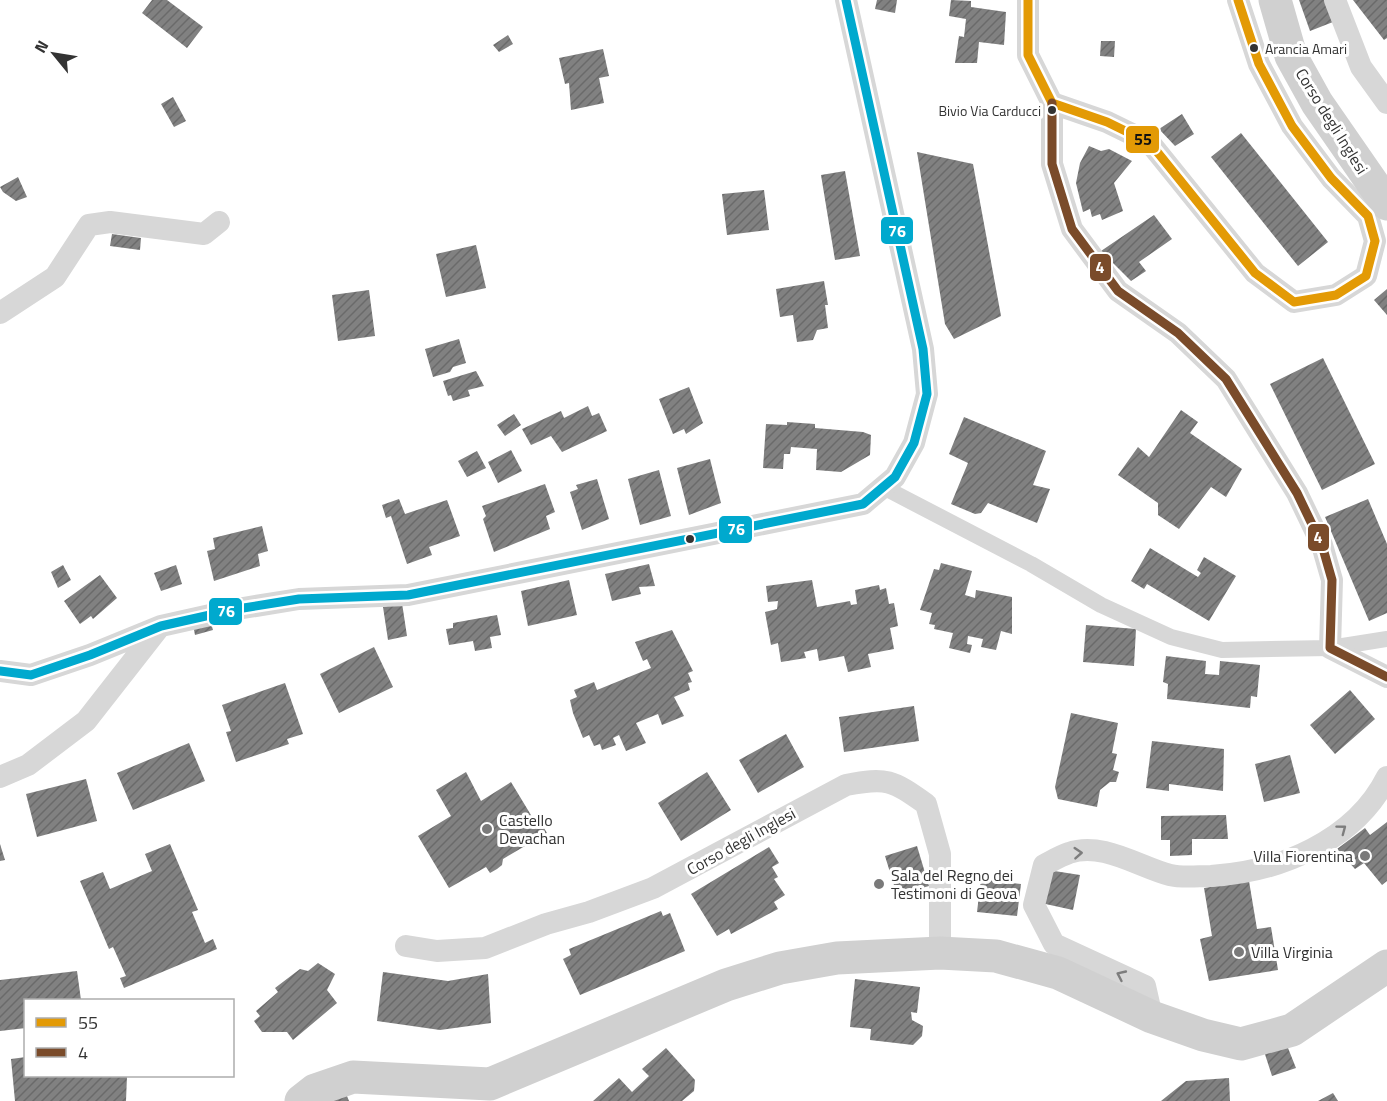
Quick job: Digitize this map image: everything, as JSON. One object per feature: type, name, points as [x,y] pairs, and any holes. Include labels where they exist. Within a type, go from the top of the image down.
[{"type":"main road","name":"Corso degli Inglesi","points":[[1275,0],[1291,56],[1312,94],[1387,204]]},
{"type":"main road","points":[[301,1101],[315,1090],[352,1077],[490,1084],[527,1071],[565,1050],[726,985],[780,968],[837,958],[940,953],[996,956],[1058,973],[1152,1017],[1203,1035],[1241,1044],[1292,1030],[1387,966]]},
{"type":"street","points":[[0,671],[31,675],[90,655],[160,626],[237,609],[299,599],[408,595],[863,504],[895,477],[914,443],[927,394],[923,349],[846,0]]},
{"type":"street","points":[[1028,0],[1028,55],[1052,103],[1052,164],[1072,229],[1118,291],[1178,333],[1226,379],[1297,493],[1322,545],[1332,580],[1330,648]]},
{"type":"street","points":[[1052,103],[1107,122],[1150,143],[1255,273],[1294,302],[1335,296],[1366,276],[1375,241],[1368,216],[1331,178],[1292,126],[1259,64],[1238,0]]},
{"type":"street","points":[[1335,0],[1361,67],[1387,103]]},
{"type":"street","points":[[0,313],[55,277],[89,225],[110,222],[204,234],[219,222]]},
{"type":"street","points":[[883,487],[1031,564],[1101,604],[1171,637],[1222,650],[1330,648],[1387,639]]},
{"type":"street","points":[[0,777],[28,765],[86,721],[160,626]]},
{"type":"street","points":[[1330,648],[1387,677]]},
{"type":"street","points":[[1152,1017],[1145,986],[1054,944],[1034,905],[1044,865],[1071,852],[1108,852],[1172,875],[1239,874],[1273,867],[1304,853],[1345,828],[1380,792],[1387,777]]},
{"type":"street","name":"Corso degli Inglesi","points":[[406,946],[436,951],[485,948],[546,924],[590,912],[662,884],[846,785],[876,779],[901,786],[926,804],[940,854],[940,953]]},
{"type":"building","points":[[152,0],[167,0],[203,27],[187,48],[142,13]]},
{"type":"building","points":[[877,0],[897,0],[895,13],[875,9]]},
{"type":"building","points":[[951,0],[971,1],[971,7],[1006,12],[1004,45],[979,42],[977,63],[955,63],[959,36],[964,37],[966,19],[949,16]]},
{"type":"building","points":[[1299,0],[1325,0],[1333,22],[1310,31]]},
{"type":"building","points":[[1353,0],[1387,0],[1387,38],[1384,40]]},
{"type":"building","points":[[508,35],[513,44],[499,52],[493,45]]},
{"type":"building","points":[[1101,41],[1115,41],[1114,57],[1100,56]]},
{"type":"building","points":[[603,49],[609,76],[599,78],[604,103],[571,110],[569,83],[565,84],[559,58]]},
{"type":"building","points":[[173,97],[186,121],[174,127],[161,104]]},
{"type":"building","points":[[1182,114],[1194,134],[1175,146],[1159,129]]},
{"type":"building","points":[[1241,133],[1328,242],[1298,266],[1211,157]]},
{"type":"building","points":[[1089,146],[1101,151],[1109,149],[1132,161],[1114,183],[1123,211],[1102,220],[1100,214],[1092,217],[1090,209],[1083,212],[1076,183],[1080,163]]},
{"type":"building","points":[[917,152],[973,164],[1001,316],[954,339],[945,324]]},
{"type":"building","points":[[845,171],[860,256],[835,260],[821,175]]},
{"type":"building","points":[[18,177],[27,197],[16,201],[0,187]]},
{"type":"building","points":[[764,190],[769,230],[727,235],[722,194]]},
{"type":"building","points":[[1154,215],[1172,239],[1139,262],[1146,271],[1131,281],[1101,251]]},
{"type":"building","points":[[112,234],[141,238],[140,250],[110,246]]},
{"type":"building","points":[[476,245],[486,288],[446,297],[436,254]]},
{"type":"building","points":[[824,281],[828,305],[825,305],[828,328],[817,330],[813,340],[797,342],[793,315],[780,317],[776,289]]},
{"type":"building","points":[[1387,289],[1387,315],[1374,300]]},
{"type":"building","points":[[369,290],[375,336],[338,341],[332,295]]},
{"type":"building","points":[[459,339],[466,363],[453,367],[450,372],[433,377],[425,349]]},
{"type":"building","points":[[1323,358],[1375,464],[1322,490],[1270,384]]},
{"type":"building","points":[[476,371],[484,386],[468,390],[470,396],[453,401],[451,395],[448,396],[443,381]]},
{"type":"building","points":[[689,387],[703,423],[686,434],[684,429],[673,434],[659,399]]},
{"type":"building","points":[[588,406],[592,416],[599,413],[607,431],[562,452],[551,436],[531,445],[522,429],[561,411],[564,418]]},
{"type":"building","points":[[1181,410],[1198,422],[1190,433],[1242,469],[1226,497],[1211,487],[1179,529],[1158,515],[1158,503],[1118,475],[1138,447],[1149,457]]},
{"type":"building","points":[[514,414],[521,425],[505,436],[497,425]]},
{"type":"building","points":[[964,417],[1046,451],[1033,485],[1050,489],[1037,523],[988,503],[981,513],[975,514],[951,504],[968,463],[949,454]]},
{"type":"building","points":[[787,422],[815,424],[815,428],[863,432],[871,435],[870,455],[841,472],[816,470],[817,449],[791,447],[790,454],[784,454],[783,469],[763,468],[766,424],[787,425]]},
{"type":"building","points":[[511,450],[522,471],[498,483],[488,462]]},
{"type":"building","points":[[477,451],[486,468],[467,477],[458,461]]},
{"type":"building","points":[[710,459],[721,503],[689,515],[677,468]]},
{"type":"building","points":[[659,470],[671,516],[640,525],[628,479]]},
{"type":"building","points":[[597,479],[609,519],[582,530],[570,492],[578,489],[576,485]]},
{"type":"building","points":[[545,484],[555,512],[546,516],[550,529],[494,552],[483,519],[486,516],[482,506]]},
{"type":"building","points":[[399,499],[405,514],[447,500],[460,536],[429,547],[432,555],[407,564],[391,516],[386,518],[382,505]]},
{"type":"building","points":[[1368,499],[1387,544],[1387,613],[1369,621],[1325,517]]},
{"type":"building","points":[[262,526],[268,551],[258,554],[260,566],[214,581],[207,551],[215,549],[213,538]]},
{"type":"building","points":[[1150,548],[1198,577],[1201,573],[1197,570],[1204,557],[1236,576],[1209,621],[1147,584],[1144,589],[1131,581]]},
{"type":"building","points":[[941,563],[972,571],[965,595],[975,598],[976,590],[1012,597],[1012,634],[1001,631],[996,650],[981,647],[983,639],[968,636],[967,644],[972,645],[970,653],[949,648],[953,633],[934,629],[935,625],[929,624],[932,613],[920,610],[934,569],[939,570]]},
{"type":"building","points":[[649,564],[655,586],[639,587],[641,594],[612,601],[605,574]]},
{"type":"building","points":[[63,565],[71,580],[58,588],[51,572]]},
{"type":"building","points":[[176,565],[182,584],[161,591],[154,573]]},
{"type":"building","points":[[100,575],[117,598],[93,619],[91,616],[80,624],[64,601]]},
{"type":"building","points":[[569,580],[577,615],[528,626],[521,591]]},
{"type":"building","points":[[812,580],[817,607],[850,601],[851,605],[857,604],[855,590],[879,585],[880,590],[886,588],[889,604],[894,603],[898,626],[890,628],[894,649],[868,654],[871,667],[848,672],[844,656],[819,661],[817,649],[804,652],[806,658],[781,662],[778,643],[771,645],[765,612],[777,609],[778,601],[768,602],[766,586]]},
{"type":"building","points":[[402,603],[407,636],[388,640],[383,607]]},
{"type":"building","points":[[497,615],[501,635],[490,637],[492,648],[475,651],[473,641],[449,645],[446,629],[453,628],[453,623]]},
{"type":"building","points":[[210,620],[213,630],[195,635],[193,625]]},
{"type":"building","points":[[1086,625],[1136,629],[1134,666],[1083,662]]},
{"type":"building","points":[[672,630],[693,671],[688,673],[692,682],[688,683],[690,690],[674,697],[684,716],[662,725],[658,714],[636,723],[646,743],[626,751],[619,735],[613,738],[616,745],[602,750],[600,744],[594,746],[589,735],[583,738],[570,700],[577,697],[574,690],[594,682],[597,690],[651,668],[647,659],[643,661],[635,642]]},
{"type":"building","points":[[374,647],[393,687],[339,713],[320,674]]},
{"type":"building","points":[[1166,656],[1206,661],[1205,674],[1219,675],[1220,661],[1260,665],[1257,697],[1251,696],[1250,708],[1167,699],[1168,684],[1163,682]]},
{"type":"building","points":[[285,683],[303,734],[287,739],[289,744],[236,762],[226,732],[231,731],[222,705]]},
{"type":"building","points":[[1350,690],[1375,719],[1335,754],[1310,725]]},
{"type":"building","points":[[914,706],[919,741],[844,752],[839,717]]},
{"type":"building","points":[[1071,713],[1118,723],[1112,753],[1117,754],[1113,770],[1119,772],[1116,782],[1110,782],[1100,790],[1097,807],[1058,799],[1055,787]]},
{"type":"building","points":[[786,734],[804,767],[758,793],[739,760]]},
{"type":"building","points":[[1152,741],[1224,749],[1223,791],[1169,784],[1169,791],[1146,788]]},
{"type":"building","points":[[189,743],[205,781],[133,810],[117,773]]},
{"type":"building","points":[[1290,755],[1300,793],[1264,802],[1255,764]]},
{"type":"building","name":"Castello Devachan","points":[[466,772],[481,801],[511,782],[537,825],[541,823],[547,833],[503,859],[502,865],[490,873],[486,867],[449,888],[418,836],[451,816],[436,790]]},
{"type":"building","points":[[707,772],[731,810],[681,841],[658,803]]},
{"type":"building","points":[[86,779],[97,821],[37,837],[26,794]]},
{"type":"building","points":[[1226,815],[1228,839],[1192,839],[1192,855],[1170,856],[1170,840],[1161,840],[1161,816]]},
{"type":"building","name":"Villa Fiorentina","points":[[1387,822],[1387,881],[1382,885],[1364,863],[1355,869],[1337,849],[1365,828],[1370,835]]},
{"type":"building","points":[[0,844],[5,860],[0,861]]},
{"type":"building","points":[[170,844],[198,910],[192,912],[205,943],[213,939],[217,949],[124,988],[120,978],[126,976],[113,947],[109,949],[80,881],[103,872],[110,889],[152,871],[145,854]]},
{"type":"building","points":[[917,846],[929,886],[897,895],[885,856]]},
{"type":"building","points":[[769,847],[779,863],[772,867],[778,877],[774,879],[785,895],[774,902],[778,909],[731,934],[729,929],[717,936],[691,894]]},
{"type":"building","points":[[1048,870],[1080,875],[1073,910],[1041,903]]},
{"type":"building","points":[[981,879],[1021,884],[1017,916],[977,912]]},
{"type":"building","name":"Villa Virginia","points":[[1249,881],[1257,929],[1271,927],[1278,970],[1209,981],[1200,939],[1212,936],[1204,888]]},
{"type":"building","points":[[661,911],[663,916],[670,913],[685,951],[580,995],[563,959],[571,955],[569,949]]},
{"type":"building","points":[[318,963],[335,974],[327,990],[337,1003],[293,1040],[287,1032],[262,1032],[254,1021],[260,1016],[256,1011],[278,992],[275,988],[300,969],[308,971]]},
{"type":"building","points":[[77,971],[81,999],[24,999],[24,1028],[0,1031],[0,980]]},
{"type":"building","points":[[383,972],[448,981],[488,974],[491,1023],[440,1030],[377,1021]]},
{"type":"building","points":[[855,979],[920,987],[917,1013],[911,1012],[912,1020],[923,1026],[922,1036],[913,1045],[870,1040],[871,1029],[850,1027]]},
{"type":"building","points":[[1262,1045],[1288,1048],[1296,1068],[1272,1076]]},
{"type":"building","points":[[666,1048],[695,1080],[694,1091],[682,1101],[593,1101],[619,1078],[632,1092],[649,1076],[642,1069]]},
{"type":"building","points":[[24,1057],[24,1077],[127,1077],[126,1101],[15,1101],[11,1059]]},
{"type":"building","points":[[1229,1078],[1230,1101],[1161,1101],[1186,1081]]},
{"type":"building","points":[[345,1091],[349,1101],[315,1101]]},
{"type":"building","points":[[1333,1093],[1338,1101],[1318,1101]]},
{"type":"transit line","name":"76","points":[[0,671],[31,675],[90,655],[161,626],[237,609],[299,599],[408,595],[863,504],[895,477],[914,443],[927,394],[923,349],[846,0]]},
{"type":"transit line","name":"55","points":[[1028,0],[1028,55],[1052,103],[1107,122],[1150,143],[1255,273],[1294,302],[1336,295],[1366,276],[1375,241],[1368,216],[1331,178],[1292,126],[1259,64],[1238,0]]},
{"type":"transit line","name":"4","points":[[1052,103],[1052,164],[1072,229],[1118,291],[1178,333],[1226,379],[1297,493],[1322,545],[1332,580],[1330,648],[1387,677]]},
{"type":"place","name":"Arancia Amari","points":[[1254,48]]},
{"type":"place","name":"Bivio Via Carducci","points":[[1052,110]]},
{"type":"place","name":"Castello Devachan","points":[[487,829]]},
{"type":"place","name":"Villa Fiorentina","points":[[1365,856]]},
{"type":"place","name":"Sala del Regno dei Testimoni di Geova","points":[[879,884]]},
{"type":"place","name":"Villa Virginia","points":[[1239,952]]}]
